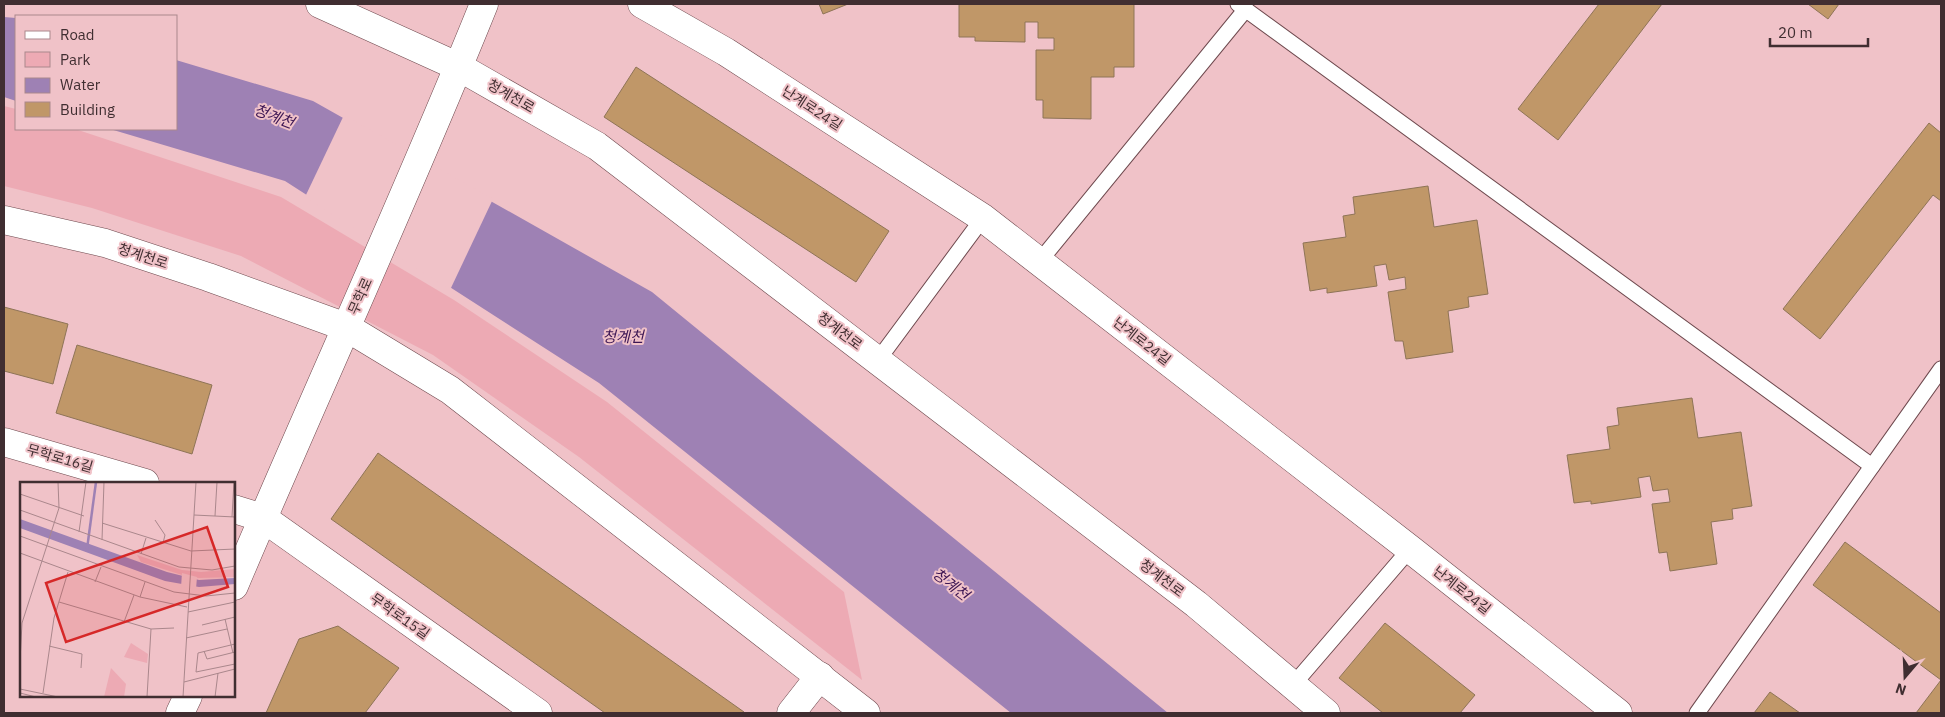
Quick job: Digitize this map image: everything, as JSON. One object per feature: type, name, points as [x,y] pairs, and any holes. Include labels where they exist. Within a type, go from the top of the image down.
[{"type":"main road","name":"청계천로","points":[[320,4],[459,67],[597,146],[1196,604],[1326,713]]},
{"type":"main road","name":"무학로","points":[[235,584],[459,67],[484,4]]},
{"type":"main road","name":"난계로24길","points":[[642,4],[726,52],[982,218],[1410,549],[1618,713]]},
{"type":"main road","name":"청계천로","points":[[4,220],[105,243],[208,277],[346,327],[450,390],[866,713]]},
{"type":"main road","name":"무학로16길","points":[[4,442],[142,482]]},
{"type":"main road","points":[[235,509],[263,518]]},
{"type":"main road","name":"무학로15길","points":[[263,518],[538,713]]},
{"type":"main road","points":[[791,713],[820,676]]},
{"type":"main road","points":[[180,713],[188,697]]},
{"type":"lane","points":[[1039,262],[1242,6],[1872,466]]},
{"type":"lane","points":[[878,360],[982,218]]},
{"type":"lane","points":[[1697,713],[1941,369]]},
{"type":"lane","points":[[1293,685],[1410,549]]},
{"type":"green space","points":[[4,106],[15,109],[15,130],[78,130],[281,197],[454,300],[607,402],[844,592],[862,680],[579,457],[433,355],[241,256],[92,208],[4,186]]},
{"type":"water","points":[[4,17],[15,18],[15,101],[4,97]]},
{"type":"water","name":"청계천","points":[[178,61],[313,101],[652,292],[1168,713],[1011,713],[599,383],[285,181],[113,130],[178,130]]},
{"type":"pier","points":[[344,115],[493,199],[450,290],[305,197]]},
{"type":"building","points":[[819,4],[848,4],[823,14]]},
{"type":"building","points":[[959,4],[1134,4],[1134,67],[1114,67],[1114,77],[1091,77],[1091,119],[1043,118],[1043,100],[1036,100],[1036,50],[1054,50],[1054,38],[1038,38],[1038,22],[1025,22],[1025,42],[975,41],[975,37],[959,37]]},
{"type":"building","points":[[1599,4],[1662,4],[1558,140],[1518,109]]},
{"type":"building","points":[[1808,4],[1839,4],[1828,19]]},
{"type":"building","points":[[636,67],[889,231],[856,282],[604,117]]},
{"type":"building","points":[[1929,123],[1941,133],[1941,201],[1933,195],[1820,339],[1783,309]]},
{"type":"building","points":[[1428,186],[1434,227],[1477,220],[1488,294],[1468,297],[1469,307],[1448,311],[1453,352],[1406,359],[1403,341],[1395,341],[1388,292],[1406,289],[1405,277],[1389,280],[1386,264],[1374,266],[1377,286],[1327,293],[1327,288],[1310,291],[1303,243],[1346,237],[1343,216],[1355,214],[1353,197]]},
{"type":"building","points":[[4,307],[68,324],[53,384],[4,371]]},
{"type":"building","points":[[77,345],[212,385],[192,454],[56,413]]},
{"type":"building","points":[[1692,398],[1698,438],[1741,432],[1752,506],[1732,509],[1733,519],[1711,522],[1717,564],[1670,571],[1667,552],[1659,553],[1652,504],[1670,502],[1668,489],[1653,491],[1650,476],[1638,478],[1641,497],[1591,504],[1591,501],[1574,503],[1567,455],[1610,449],[1607,427],[1619,425],[1617,408]]},
{"type":"building","points":[[378,453],[744,712],[605,713],[331,519]]},
{"type":"building","points":[[1845,542],[1941,613],[1941,680],[1813,585]]},
{"type":"building","points":[[1385,623],[1475,695],[1460,713],[1383,713],[1339,678]]},
{"type":"building","points":[[338,626],[399,668],[365,713],[266,713],[299,639]]},
{"type":"building","points":[[1941,680],[1941,713],[1916,713]]},
{"type":"building","points":[[1770,692],[1800,713],[1754,713]]}]
